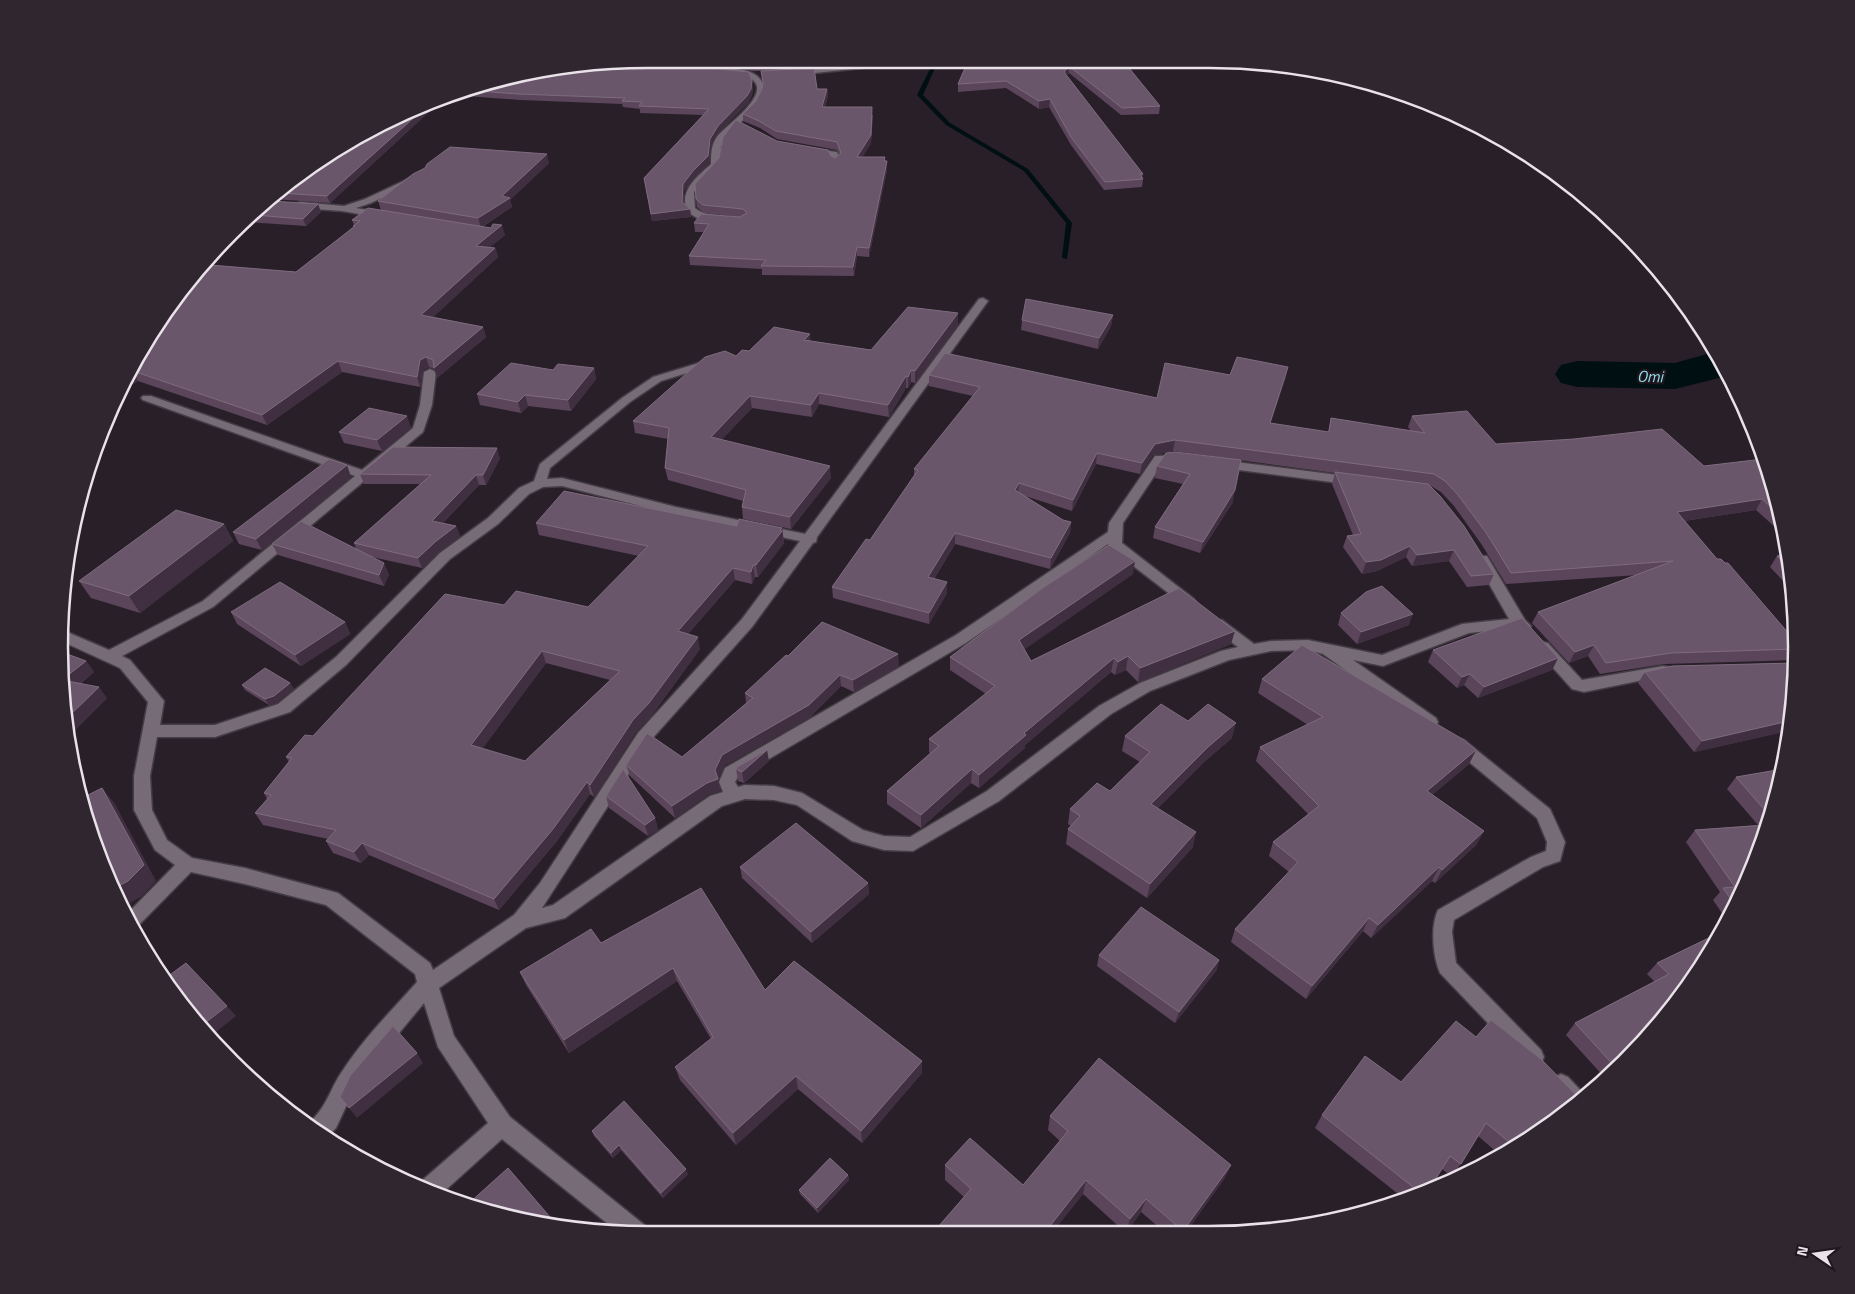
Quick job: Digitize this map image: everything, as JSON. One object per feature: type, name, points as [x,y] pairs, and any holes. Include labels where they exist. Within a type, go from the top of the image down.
[{"type":"street","points":[[785,75],[846,68]]},
{"type":"street","points":[[721,70],[758,75],[760,91],[755,104],[738,124],[720,139],[715,153],[714,165],[690,192],[690,209],[700,218],[732,220]]},
{"type":"street","points":[[803,149],[830,152],[834,154],[836,161]]},
{"type":"street","points":[[342,208],[368,201],[424,174]]},
{"type":"street","points":[[293,204],[342,208],[388,216]]},
{"type":"street","points":[[322,1127],[328,1122],[349,1078],[378,1041],[427,985],[521,921],[546,888],[644,737],[747,623],[811,539],[983,301]]},
{"type":"street","points":[[540,483],[544,467],[626,400],[658,379],[722,359]]},
{"type":"street","points":[[109,657],[208,604],[419,429],[426,405],[430,372]]},
{"type":"street","points":[[147,398],[364,476]]},
{"type":"street","points":[[1192,460],[1159,459],[1116,523],[1115,545],[1251,650]]},
{"type":"street","points":[[1211,462],[1364,482]]},
{"type":"street","points":[[150,731],[215,731],[284,708],[341,661],[445,556],[493,521],[524,491],[540,483],[562,482],[676,512],[811,539]]},
{"type":"street","points":[[734,796],[727,782],[731,773],[961,639],[1114,534]]},
{"type":"street","points":[[1475,548],[1519,623],[1524,626],[1577,685],[1584,686],[1664,671],[1682,670]]},
{"type":"street","points":[[521,921],[558,912],[716,801],[745,792],[774,793],[802,800],[858,836],[884,843],[914,844],[993,796],[1105,710],[1145,687],[1226,656],[1271,646],[1308,645],[1384,660],[1466,628],[1519,623]]},
{"type":"street","points":[[68,638],[125,664],[156,701],[142,776],[143,810],[161,845],[187,864],[245,876],[331,899],[423,969],[445,1040],[502,1125],[629,1226]]},
{"type":"street","points":[[1328,650],[1445,733],[1544,814],[1556,842],[1554,856],[1537,862],[1445,916],[1443,932],[1447,967],[1573,1097]]},
{"type":"street","points":[[135,918],[187,864]]},
{"type":"street","points":[[434,1185],[502,1125]]},
{"type":"building","points":[[711,68],[749,72],[752,81],[751,89],[747,96],[718,126],[710,139],[708,156],[683,184],[682,202],[690,209],[651,214],[644,178],[709,109],[639,106],[642,102],[622,101],[625,98],[483,91],[571,72],[609,69]]},
{"type":"building","points":[[814,68],[817,89],[827,89],[822,107],[872,107],[871,135],[857,157],[885,157],[884,161],[887,161],[869,248],[857,247],[853,267],[761,266],[766,260],[689,256],[709,224],[694,223],[701,214],[740,217],[747,213],[743,209],[703,205],[696,199],[695,184],[719,158],[723,137],[736,120],[777,141],[828,150],[831,156],[835,158],[841,153],[837,142],[776,131],[743,114],[756,101],[762,89],[761,71]]},
{"type":"building","points":[[965,68],[1067,68],[1064,72],[1143,174],[1140,174],[1143,179],[1105,182],[1071,137],[1050,99],[1039,101],[1006,81],[958,84]]},
{"type":"building","points":[[1072,68],[1129,68],[1160,106],[1122,108]]},
{"type":"building","points":[[415,116],[327,196],[286,193],[325,165],[357,145]]},
{"type":"building","points":[[450,147],[547,154],[502,196],[510,198],[478,218],[378,201],[413,174],[425,168],[427,164]]},
{"type":"building","points":[[277,201],[318,204],[303,219],[260,215]]},
{"type":"building","points":[[368,208],[491,228],[493,224],[502,225],[476,246],[495,248],[421,315],[483,327],[434,368],[433,360],[426,357],[420,360],[417,377],[338,361],[262,415],[137,372],[165,325],[211,265],[296,272],[360,221],[352,220]]},
{"type":"building","points":[[1026,299],[1113,315],[1099,338],[1022,320]]},
{"type":"building","points":[[908,307],[958,313],[915,371],[911,370],[908,377],[906,376],[888,405],[819,393],[811,405],[750,396],[711,437],[830,466],[790,517],[742,507],[746,490],[665,468],[669,428],[633,421],[705,357],[725,351],[736,356],[742,350],[749,351],[774,327],[810,334],[804,340],[871,350]]},
{"type":"building","points":[[945,353],[1157,398],[1165,363],[1230,375],[1237,357],[1288,367],[1270,423],[1329,432],[1331,418],[1425,433],[1412,416],[1467,411],[1496,444],[1574,439],[1662,429],[1704,466],[1757,460],[1770,506],[1762,499],[1677,512],[1717,559],[1728,563],[1787,632],[1788,649],[1671,653],[1606,663],[1594,645],[1575,652],[1538,612],[1673,561],[1511,573],[1487,534],[1458,495],[1445,481],[1434,474],[1175,440],[1155,444],[1142,463],[1097,453],[1073,500],[1019,483],[1015,490],[1063,520],[1071,522],[1051,558],[955,533],[928,577],[947,582],[929,613],[832,587],[866,539],[870,540],[918,470],[914,469],[980,387],[929,375]]},
{"type":"building","points":[[511,363],[553,370],[558,364],[594,368],[568,400],[525,395],[518,402],[477,394]]},
{"type":"building","points":[[369,408],[407,416],[377,440],[339,432]]},
{"type":"building","points":[[393,447],[497,448],[483,475],[476,475],[432,521],[456,526],[418,558],[354,543],[431,475],[360,474]]},
{"type":"building","points":[[1175,452],[1241,460],[1235,490],[1203,542],[1155,527],[1190,474],[1157,466],[1166,453]]},
{"type":"building","points":[[329,459],[347,465],[256,539],[233,532]]},
{"type":"building","points":[[1335,472],[1428,484],[1464,526],[1494,574],[1471,576],[1454,550],[1417,555],[1410,546],[1381,560],[1366,562],[1347,536],[1361,534]]},
{"type":"building","points":[[564,491],[737,526],[739,519],[782,528],[780,530],[782,531],[756,565],[753,565],[751,572],[733,568],[678,631],[698,637],[649,703],[633,720],[590,785],[587,782],[553,829],[494,899],[362,843],[354,852],[326,841],[336,830],[255,813],[271,795],[264,793],[292,758],[286,757],[305,735],[313,736],[445,594],[504,605],[516,591],[588,607],[648,546],[536,523]],"holes":[[[542,651],[620,671],[525,761],[471,745]]]},
{"type":"building","points":[[176,510],[224,524],[129,596],[79,581]]},
{"type":"building","points":[[301,521],[384,563],[379,575],[272,544]]},
{"type":"building","points":[[1109,545],[1135,561],[1019,640],[1031,661],[1179,588],[1235,631],[1140,668],[1128,656],[1118,662],[1114,658],[1024,733],[1026,735],[979,775],[972,769],[921,815],[887,791],[939,746],[929,739],[995,686],[950,657],[1044,587]]},
{"type":"building","points":[[280,582],[345,622],[295,655],[231,612]]},
{"type":"building","points":[[1382,586],[1413,614],[1361,632],[1341,613],[1366,592]]},
{"type":"building","points":[[1522,618],[1558,658],[1484,687],[1470,674],[1462,677],[1433,650]]},
{"type":"building","points":[[822,622],[898,654],[853,680],[840,675],[809,705],[722,755],[715,770],[718,779],[707,783],[672,806],[626,765],[647,733],[682,757],[753,698],[745,693],[786,655],[788,656]]},
{"type":"building","points":[[1302,645],[1464,740],[1476,750],[1427,791],[1484,831],[1442,870],[1439,867],[1378,925],[1369,918],[1312,986],[1235,929],[1298,862],[1273,842],[1319,806],[1260,747],[1323,717],[1262,679]]},
{"type":"building","points":[[68,654],[86,661],[69,675]]},
{"type":"building","points":[[1787,663],[1783,722],[1702,741],[1645,672],[1672,666]]},
{"type":"building","points":[[265,668],[290,683],[274,696],[265,699],[242,685]]},
{"type":"building","points":[[69,681],[99,687],[71,714]]},
{"type":"building","points":[[1161,704],[1188,721],[1208,704],[1236,723],[1208,747],[1151,804],[1196,832],[1150,884],[1068,829],[1080,816],[1070,809],[1097,783],[1110,791],[1150,752],[1125,736]]},
{"type":"building","points":[[767,750],[742,772],[736,769],[737,767]]},
{"type":"building","points":[[623,769],[655,818],[645,825],[606,796]]},
{"type":"building","points":[[1774,771],[1764,809],[1736,777]]},
{"type":"building","points":[[102,788],[144,865],[128,881],[119,886],[98,833],[87,796]]},
{"type":"building","points":[[796,823],[868,883],[811,932],[740,867]]},
{"type":"building","points":[[1759,825],[1743,869],[1730,898],[1723,888],[1735,887],[1695,830]]},
{"type":"building","points":[[701,888],[765,990],[794,961],[922,1061],[861,1131],[796,1076],[733,1133],[675,1067],[713,1037],[673,968],[564,1040],[520,972],[591,929],[601,943]]},
{"type":"building","points":[[1141,907],[1219,960],[1179,1012],[1099,955]]},
{"type":"building","points":[[1710,938],[1668,1000],[1612,1063],[1575,1023],[1669,974],[1657,963]]},
{"type":"building","points":[[186,963],[227,1006],[206,1022],[169,975]]},
{"type":"building","points":[[1491,1020],[1541,1059],[1576,1095],[1509,1142],[1486,1123],[1461,1164],[1450,1156],[1435,1180],[1414,1188],[1322,1115],[1365,1056],[1401,1082],[1456,1021],[1476,1037]]},
{"type":"building","points":[[393,1026],[417,1053],[349,1108],[340,1097],[350,1076]]},
{"type":"building","points":[[1099,1058],[1231,1165],[1187,1226],[1177,1226],[1146,1199],[1130,1219],[1086,1180],[1050,1226],[939,1226],[971,1189],[945,1165],[970,1138],[1023,1185],[1068,1131],[1050,1116]]},
{"type":"building","points":[[624,1101],[686,1169],[661,1193],[619,1145],[611,1153],[592,1131]]},
{"type":"building","points":[[830,1158],[848,1175],[817,1208],[799,1190]]},
{"type":"building","points":[[508,1168],[551,1218],[497,1207],[473,1200]]},
{"type":"waterway","points":[[933,68],[920,95],[948,124],[1026,170],[1069,223],[1065,258]]},
{"type":"waterway","name":"Omi","points":[[1577,374],[1675,376],[1715,366]]}]
